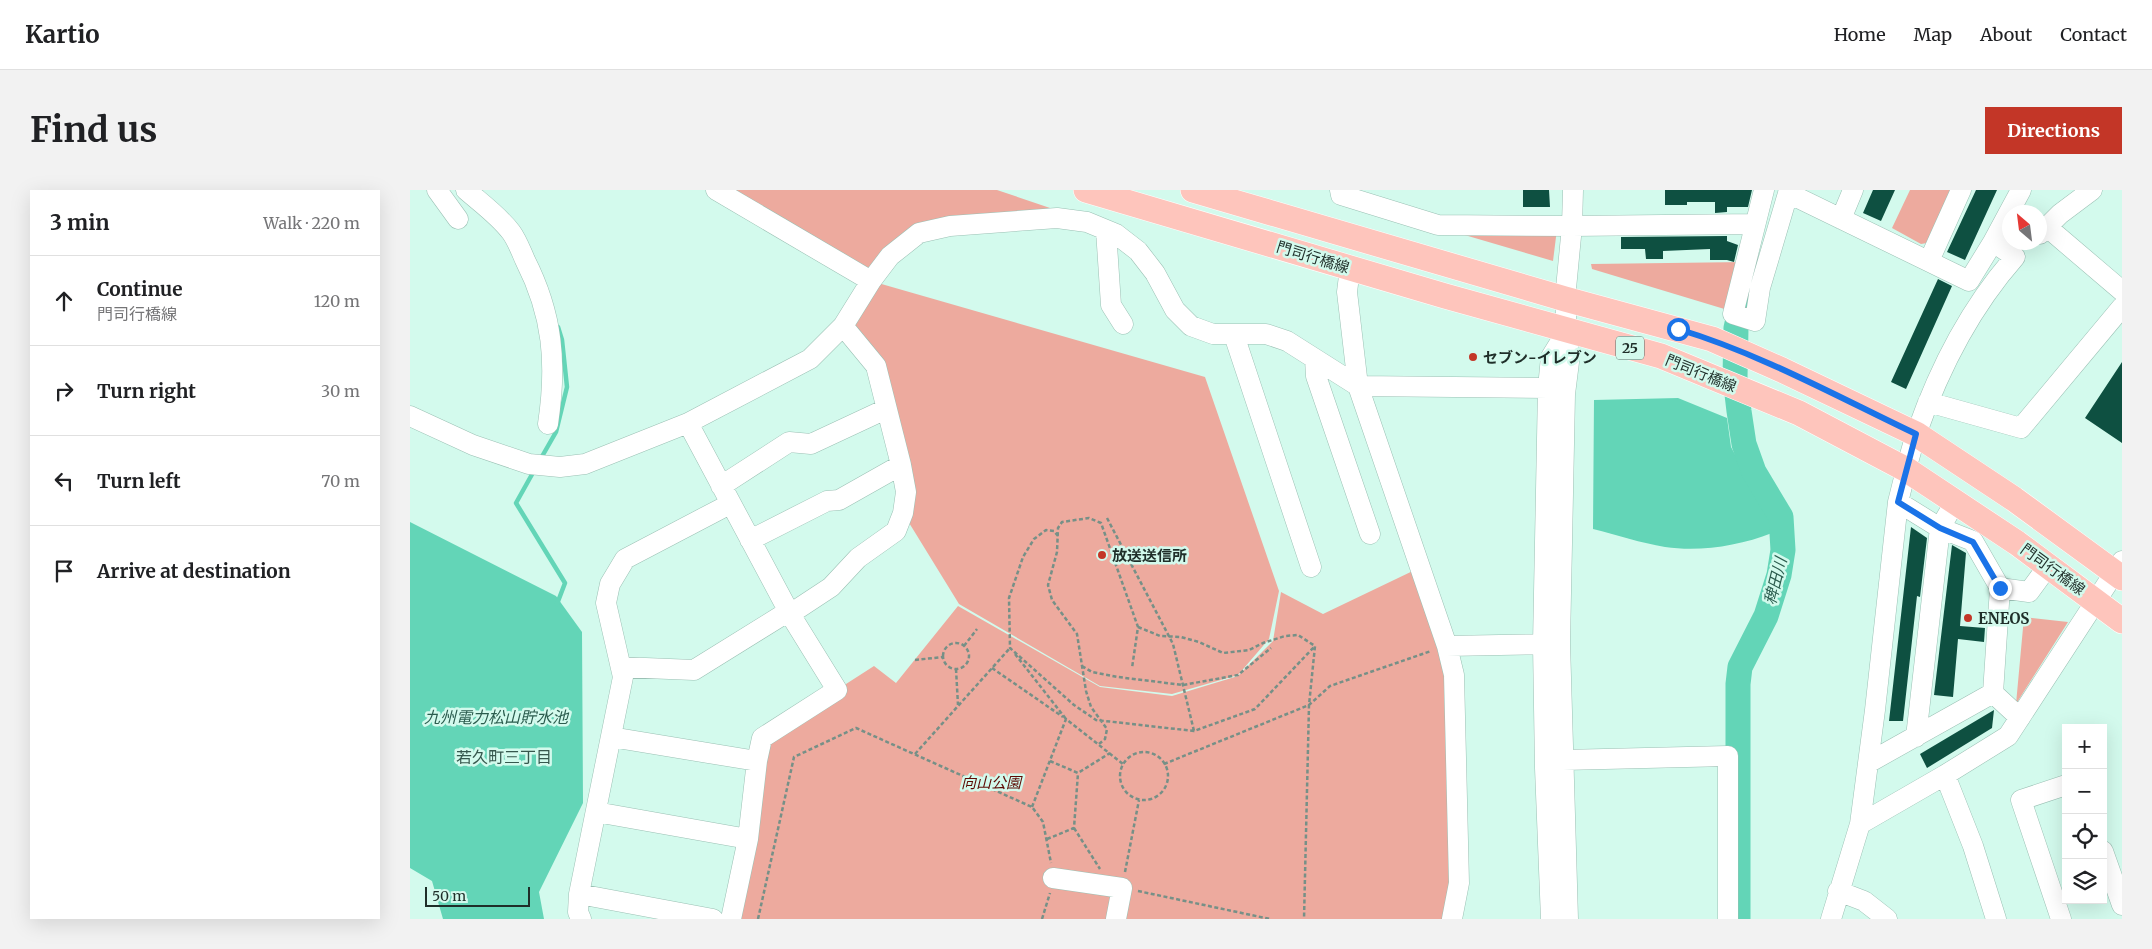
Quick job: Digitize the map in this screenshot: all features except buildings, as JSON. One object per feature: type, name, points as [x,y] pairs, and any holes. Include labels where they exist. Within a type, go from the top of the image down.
[{"type":"main road","name":"門司行橋線","points":[[1086,190],[1670,360],[1799,414],[1906,470],[2048,566],[2122,621]]},
{"type":"main road","name":"門司行橋線","points":[[1193,190],[1565,299],[1712,339],[1916,434],[2120,570]]},
{"type":"street","points":[[437,190],[458,219]]},
{"type":"street","points":[[466,190],[512,233],[537,284],[549,328],[554,364],[553,392],[548,424]]},
{"type":"street","points":[[716,190],[871,281]]},
{"type":"street","points":[[1340,190],[1341,195],[1438,225],[1755,224]]},
{"type":"street","points":[[1552,919],[1545,768],[1551,644],[1557,391],[1551,357],[1567,330],[1565,299],[1572,226],[1572,190]]},
{"type":"street","points":[[1764,190],[1733,314],[1755,321],[1760,288],[1789,192],[1969,281],[2021,190]]},
{"type":"street","points":[[1841,219],[1853,190]]},
{"type":"street","points":[[1929,262],[1961,190]]},
{"type":"street","points":[[2047,226],[2092,190]]},
{"type":"street","points":[[410,416],[473,445],[529,464],[560,467],[585,464],[688,423],[810,359],[843,326],[871,281],[890,256],[919,233],[950,226],[1057,218],[1087,222],[1116,234],[1138,252],[1155,273],[1174,310],[1191,326],[1213,334],[1266,334],[1287,341],[1358,386],[1557,391]]},
{"type":"street","points":[[1106,230],[1111,305],[1123,324]]},
{"type":"street","points":[[2047,233],[2122,291]]},
{"type":"street","points":[[1993,242],[2015,256]]},
{"type":"street","points":[[1830,919],[1860,824],[1898,502],[1916,434],[1946,362],[1982,300],[2021,250]]},
{"type":"street","points":[[1350,268],[1348,292],[1358,386],[1447,646],[1454,675],[1459,882],[1452,919]]},
{"type":"street","points":[[1928,402],[2021,428],[2122,307]]},
{"type":"street","points":[[621,667],[694,670],[831,586],[858,558],[896,532],[903,512],[906,492],[876,366],[843,326]]},
{"type":"street","points":[[1234,335],[1311,568]]},
{"type":"street","points":[[1315,359],[1316,376],[1370,534]]},
{"type":"street","points":[[721,486],[789,442],[811,444],[886,409]]},
{"type":"street","points":[[688,423],[789,613],[837,690],[762,738],[757,761],[748,839],[731,919]]},
{"type":"street","points":[[750,540],[827,501],[838,500],[901,465]]},
{"type":"street","points":[[1898,502],[1940,528],[1973,542],[2000,588],[1992,693]]},
{"type":"street","points":[[1916,737],[1940,528],[1955,502]]},
{"type":"street","points":[[581,919],[578,912],[579,894],[623,677],[606,603],[610,584],[625,559],[730,504]]},
{"type":"street","points":[[2000,588],[2029,592],[2048,566]]},
{"type":"street","points":[[1860,824],[2008,736],[2097,601],[2120,570]]},
{"type":"street","points":[[1447,646],[1551,644]]},
{"type":"street","points":[[1551,644],[1563,760],[1568,919]]},
{"type":"street","points":[[1868,763],[1992,693]]},
{"type":"street","points":[[1992,693],[2020,718]]},
{"type":"street","points":[[611,737],[757,761]]},
{"type":"street","points":[[1563,760],[1728,756],[1728,919]]},
{"type":"street","points":[[1945,775],[1973,846],[1996,919]]},
{"type":"street","points":[[2061,919],[2021,800],[2062,786]]},
{"type":"street","points":[[596,812],[748,839]]},
{"type":"street","points":[[2106,859],[2122,905]]},
{"type":"street","points":[[1052,878],[1117,887],[1116,919]]},
{"type":"street","points":[[1838,891],[1864,901],[1887,919]]},
{"type":"street","points":[[579,894],[713,919]]},
{"type":"path","points":[[1099,744],[1106,739],[1107,729],[1091,707],[1086,691],[1077,634],[1052,600],[1048,585],[1058,552],[1058,528],[1062,522],[1089,518],[1101,522],[1138,627],[1132,668]]},
{"type":"path","points":[[1107,518],[1173,644],[1194,732]]},
{"type":"path","points":[[1058,536],[1054,531],[1046,530],[1034,539],[1023,557],[1008,598],[1010,648],[1066,719]]},
{"type":"path","points":[[1138,627],[1160,636],[1181,637],[1199,642],[1223,653],[1249,650],[1285,636],[1298,635],[1315,646]]},
{"type":"path","points":[[964,646],[977,629]]},
{"type":"path","points":[[956,643],[964,646],[969,653],[968,662],[962,668],[956,669],[946,665],[943,653],[948,646],[956,643]]},
{"type":"path","points":[[1010,648],[1074,705],[1096,720],[1194,732],[1255,709],[1315,646]]},
{"type":"path","points":[[1304,919],[1309,705],[1315,646]]},
{"type":"path","points":[[1164,764],[1309,705],[1330,686],[1447,646]]},
{"type":"path","points":[[915,754],[1010,648]]},
{"type":"path","points":[[1082,666],[1092,672],[1118,678],[1183,685],[1238,675],[1271,648]]},
{"type":"path","points":[[915,660],[943,657]]},
{"type":"path","points":[[992,668],[1066,719],[1123,764]]},
{"type":"path","points":[[956,669],[958,706]]},
{"type":"path","points":[[1032,807],[1066,719]]},
{"type":"path","points":[[758,919],[794,757],[856,728],[1032,807],[1043,822],[1052,878],[1047,908],[1042,919]]},
{"type":"path","points":[[1078,772],[1110,752]]},
{"type":"path","points":[[1144,752],[1159,758],[1167,772],[1165,787],[1154,798],[1139,800],[1126,792],[1122,786],[1120,771],[1123,764],[1135,754],[1144,752]]},
{"type":"path","points":[[1050,761],[1078,772]]},
{"type":"path","points":[[1078,772],[1074,828],[1117,887],[1270,919]]},
{"type":"path","points":[[1117,887],[1139,800]]},
{"type":"path","points":[[1047,839],[1074,828]]},
{"type":"green space","points":[[719,190],[997,190],[1056,210],[916,228],[868,273]]},
{"type":"green space","points":[[1910,190],[1956,190],[1933,242],[1921,244],[1892,228]]},
{"type":"green space","points":[[1557,229],[1553,261],[1451,231]]},
{"type":"green space","points":[[1745,262],[1731,311],[1592,269],[1591,264]]},
{"type":"green space","points":[[871,281],[1205,377],[1279,591],[1269,639],[1238,675],[1172,694],[1100,686],[959,604],[903,513],[876,366],[843,326]]},
{"type":"green space","name":"向山公園","points":[[1419,568],[1447,646],[1452,919],[731,919],[762,738],[874,666],[896,683],[958,606],[1100,687],[1172,696],[1238,676],[1273,641],[1281,592],[1323,614]]},
{"type":"green space","points":[[2024,617],[2068,622],[2016,704]]},
{"type":"water","points":[[1678,398],[1727,418],[1731,447],[1746,475],[1771,511],[1772,533],[1759,538],[1719,547],[1692,549],[1665,547],[1593,529],[1594,400]]},
{"type":"water","name":"九州電力松山貯水池","points":[[410,522],[556,596],[582,632],[583,803],[539,892],[544,919],[443,919],[432,881],[410,868]]},
{"type":"waterway","name":"稗田川","points":[[1738,919],[1738,684],[1740,667],[1766,616],[1779,575],[1783,550],[1781,517],[1754,472],[1744,444],[1735,377],[1736,328],[1744,293]]},
{"type":"waterway","points":[[540,460],[556,432],[567,387],[562,340],[558,327]]},
{"type":"waterway","points":[[535,469],[516,503],[565,583],[557,604]]},
{"type":"place","name":"セブン-イレブン","points":[[1473,357]]},
{"type":"place","name":"放送送信所","points":[[1102,555]]},
{"type":"place","name":"ENEOS","points":[[1968,618]]},
{"type":"district","name":"若久町三丁目","points":[[504,757]]},
{"type":"route","points":[[1678,329],[1712,339],[1916,434],[1898,502],[1940,528],[1973,542],[2000,588]]}]
